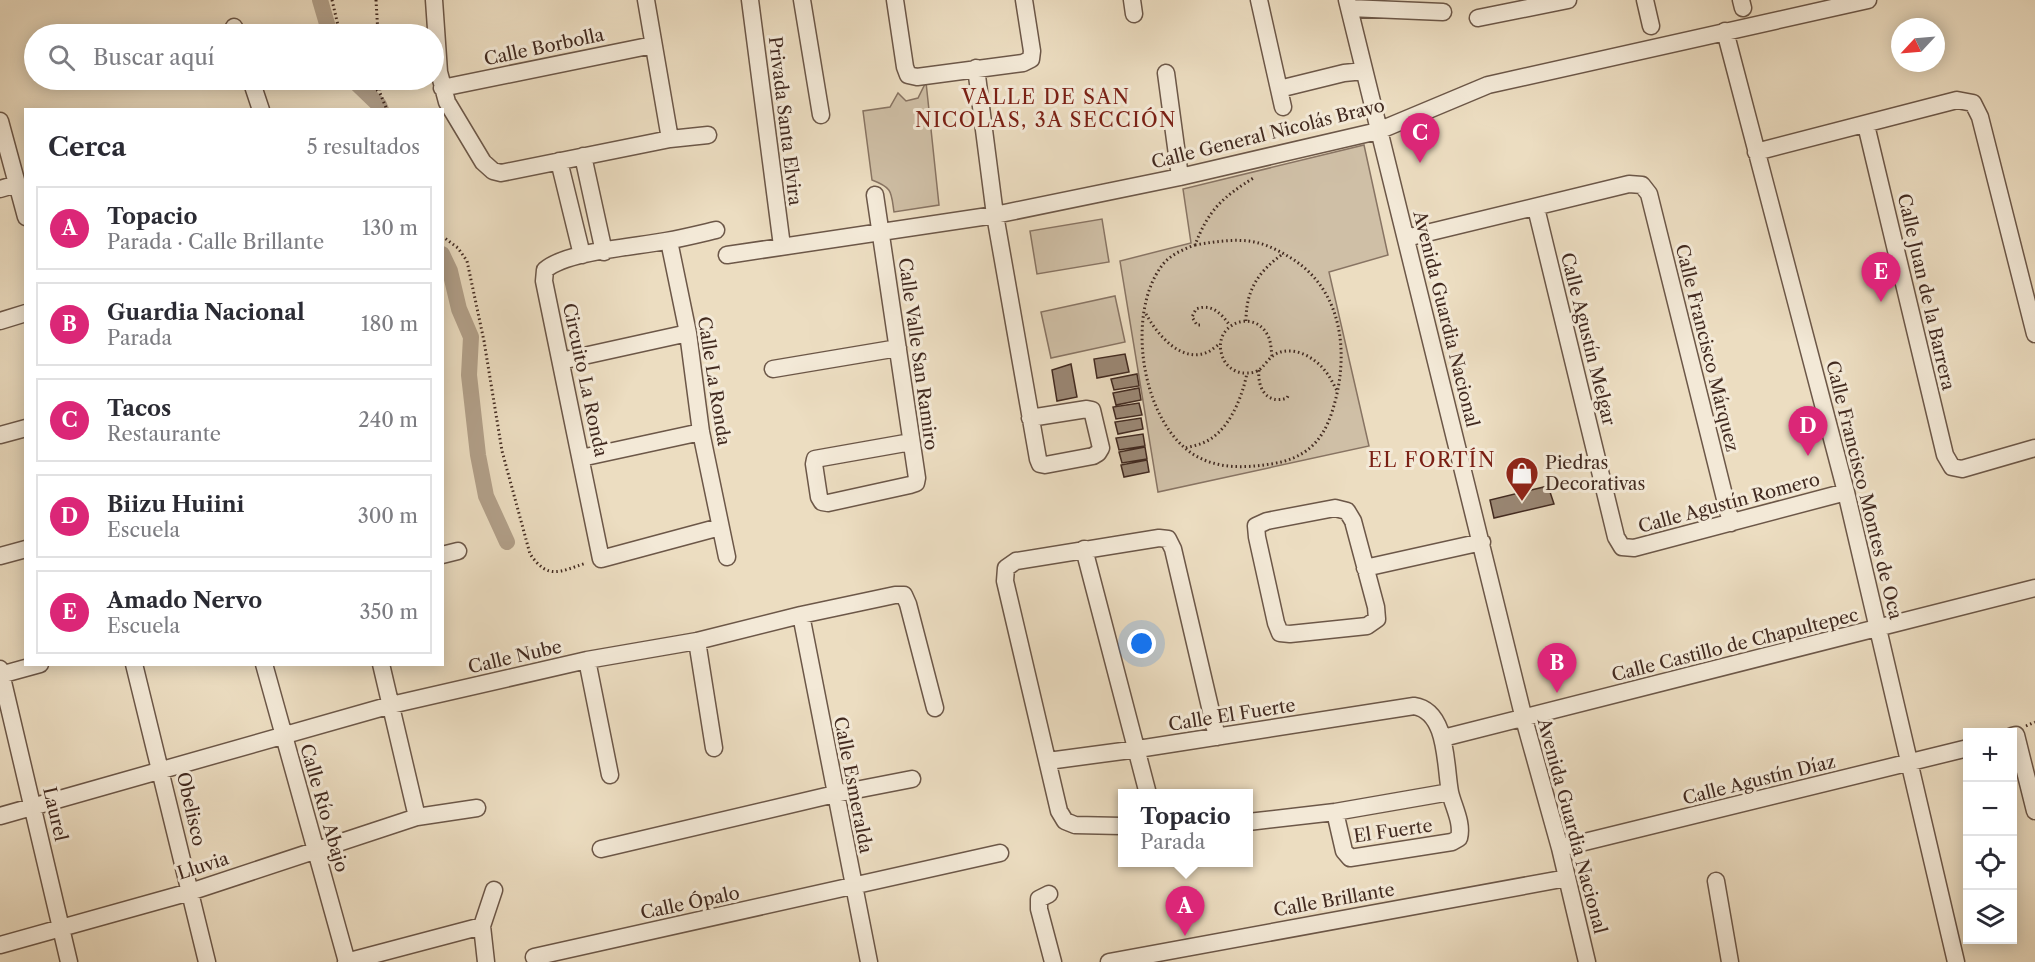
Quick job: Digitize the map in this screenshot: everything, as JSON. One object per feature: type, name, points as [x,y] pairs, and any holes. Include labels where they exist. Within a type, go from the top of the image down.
[{"type":"street","points":[[434,0],[436,24]]},
{"type":"street","points":[[646,0],[670,139]]},
{"type":"street","name":"Privada Santa Elvira","points":[[750,0],[782,246]]},
{"type":"street","points":[[802,0],[821,115]]},
{"type":"street","points":[[895,0],[905,68],[908,75],[917,77],[1023,63],[1031,58],[1032,51],[1024,0]]},
{"type":"street","points":[[1259,0],[1283,107]]},
{"type":"street","points":[[1478,18],[1511,5],[1568,0]]},
{"type":"street","points":[[1644,0],[1651,26]]},
{"type":"street","name":"Calle General Nicolás Bravo","points":[[727,255],[995,215],[1180,177],[1378,131],[1488,85],[1868,0]]},
{"type":"street","points":[[1348,4],[1443,12]]},
{"type":"street","name":"Avenida Guardia Nacional","points":[[1348,4],[1524,718],[1560,848],[1587,962]]},
{"type":"street","name":"Calle Francisco Montes de Oca","points":[[1725,31],[1846,492],[1956,962]]},
{"type":"street","name":"Calle Borbolla","points":[[444,88],[653,45]]},
{"type":"street","points":[[976,68],[995,215],[1030,418],[1038,459],[1040,464],[1093,456],[1101,448],[1092,410],[1030,418]]},
{"type":"street","points":[[1279,89],[1344,73],[1364,71]]},
{"type":"street","points":[[1166,73],[1180,177]]},
{"type":"street","points":[[254,90],[260,108]]},
{"type":"street","points":[[443,90],[447,102],[483,162],[493,171],[501,173],[670,139],[708,135]]},
{"type":"street","points":[[1756,152],[1957,100],[1973,103],[1980,117],[2035,333]]},
{"type":"street","points":[[0,121],[24,210]]},
{"type":"street","name":"Calle Juan de la Barrera","points":[[1866,125],[1945,455],[1952,467],[1962,470],[2035,448]]},
{"type":"street","points":[[583,156],[604,252],[716,230]]},
{"type":"street","points":[[559,161],[582,255]]},
{"type":"street","points":[[0,189],[17,184]]},
{"type":"street","name":"Calle Francisco Márquez","points":[[1536,208],[1629,184],[1642,184],[1649,194],[1731,523]]},
{"type":"street","name":"Calle Valle San Ramiro","points":[[875,195],[917,478],[916,483],[828,503],[822,502],[819,497],[815,459],[911,442]]},
{"type":"street","points":[[1406,238],[1536,208]]},
{"type":"street","name":"Calle Agustín Melgar","points":[[1536,208],[1616,537],[1622,547]]},
{"type":"street","name":"Calle La Ronda","points":[[669,241],[687,333],[700,432],[727,557]]},
{"type":"street","name":"Circuito La Ronda","points":[[601,559],[544,281],[544,270],[552,264],[582,255],[604,252]]},
{"type":"street","points":[[0,321],[24,315]]},
{"type":"street","points":[[561,361],[687,333]]},
{"type":"street","points":[[774,369],[898,348]]},
{"type":"street","points":[[0,435],[24,429]]},
{"type":"street","points":[[581,458],[700,432]]},
{"type":"street","name":"Calle Agustín Romero","points":[[1622,547],[1634,548],[1846,492]]},
{"type":"street","points":[[1335,508],[1347,511],[1353,521],[1365,568],[1377,620],[1367,626],[1280,633],[1257,537],[1257,526],[1267,521],[1335,508]]},
{"type":"street","points":[[601,559],[720,526]]},
{"type":"street","points":[[1118,826],[1075,825],[1065,821],[1059,811],[1005,581],[1006,568],[1016,561],[1159,538],[1168,539],[1173,549],[1217,737]]},
{"type":"street","points":[[1365,568],[1482,542]]},
{"type":"street","points":[[1084,549],[1147,789]]},
{"type":"street","points":[[0,556],[24,550]]},
{"type":"street","name":"Calle Castillo de Chapultepec","points":[[1443,738],[2035,588]]},
{"type":"street","name":"Calle Nube","points":[[0,816],[392,705],[587,660],[697,641],[895,595],[904,595],[908,604],[935,708]]},
{"type":"street","name":"Calle Esmeralda","points":[[801,615],[869,962]]},
{"type":"street","points":[[697,641],[714,748]]},
{"type":"street","points":[[587,660],[610,775]]},
{"type":"street","points":[[0,673],[31,666]]},
{"type":"street","name":"Obelisco","points":[[135,666],[162,770],[207,962]]},
{"type":"street","name":"Calle Río Abajo","points":[[265,666],[347,962]]},
{"type":"street","points":[[382,666],[417,817]]},
{"type":"street","name":"Laurel","points":[[0,673],[34,807],[69,962]]},
{"type":"street","name":"Calle El Fuerte","points":[[1047,761],[1414,706],[1423,708]]},
{"type":"street","name":"El Fuerte","points":[[1335,812],[1344,851],[1350,858],[1452,842],[1459,838],[1461,830],[1450,792],[1443,738],[1431,715],[1423,708]]},
{"type":"street","points":[[2017,747],[2035,811]]},
{"type":"street","name":"Calle Agustín Díaz","points":[[1560,848],[1963,749]]},
{"type":"street","points":[[601,849],[912,778]]},
{"type":"street","points":[[1253,821],[1335,812],[1450,792]]},
{"type":"street","name":"Lluvia","points":[[0,945],[190,892],[417,817],[477,808]]},
{"type":"street","name":"Calle Ópalo","points":[[534,957],[1000,853]]},
{"type":"street","name":"Calle Brillante","points":[[1109,962],[1161,957],[1567,878]]},
{"type":"street","points":[[1716,881],[1730,962]]},
{"type":"street","points":[[486,962],[482,926],[494,890]]},
{"type":"street","points":[[1049,894],[1039,899],[1039,909],[1053,962]]},
{"type":"street","points":[[347,962],[482,926]]},
{"type":"path","points":[[332,0],[338,24]]},
{"type":"path","points":[[376,0],[377,24]]},
{"type":"path","points":[[377,90],[380,93]]},
{"type":"path","points":[[380,90],[386,108]]},
{"type":"path","points":[[1195,245],[1205,220],[1222,201],[1262,173]]},
{"type":"path","points":[[444,238],[458,248],[467,261],[484,341],[502,451],[530,554],[538,566],[545,570],[559,572],[601,559]]},
{"type":"path","points":[[1231,240],[1251,241],[1274,248],[1300,263],[1317,279],[1329,297],[1339,325],[1341,342],[1338,393],[1329,423],[1320,437],[1305,453],[1293,460],[1267,465],[1228,467],[1213,463],[1186,448],[1166,426],[1155,407],[1144,365],[1142,337],[1149,292],[1155,276],[1165,261],[1179,251],[1195,245],[1231,240]]},
{"type":"path","points":[[1246,321],[1246,307],[1257,278],[1268,264],[1284,253]]},
{"type":"path","points":[[1200,325],[1197,325],[1192,317],[1196,309],[1203,307],[1212,308],[1230,326]]},
{"type":"path","points":[[1145,313],[1157,333],[1166,342],[1182,351],[1192,354],[1207,353],[1220,344]]},
{"type":"path","points":[[1272,356],[1267,332],[1256,324],[1246,321],[1237,322],[1230,326],[1220,338],[1220,352],[1228,366],[1240,373],[1254,373],[1260,370],[1272,356],[1294,351],[1312,358],[1326,372],[1338,393]]},
{"type":"path","points":[[1260,370],[1258,379],[1261,389],[1267,396],[1281,400],[1287,398],[1288,394]]},
{"type":"path","points":[[1186,448],[1205,442],[1225,425],[1242,394],[1247,373]]},
{"type":"shaded area","points":[[926,82],[939,205],[894,212],[890,192],[872,180],[863,111],[890,107],[898,93],[906,101],[918,98]]},
{"type":"shaded area","points":[[1364,145],[1388,255],[1329,272],[1369,446],[1158,492],[1120,261],[1191,243],[1183,189]]},
{"type":"shaded area","points":[[1102,219],[1109,262],[1037,274],[1030,231]]},
{"type":"shaded area","points":[[1115,296],[1125,342],[1051,358],[1041,312]]},
{"type":"building","points":[[1125,354],[1129,372],[1097,378],[1094,359]]},
{"type":"building","points":[[1071,364],[1077,397],[1057,401],[1052,370]]},
{"type":"building","points":[[1137,374],[1139,386],[1114,390],[1111,379]]},
{"type":"building","points":[[1139,388],[1141,400],[1116,405],[1113,393]]},
{"type":"building","points":[[1139,403],[1142,415],[1116,419],[1113,407]]},
{"type":"building","points":[[1141,418],[1143,429],[1118,434],[1115,422]]},
{"type":"building","points":[[1143,434],[1145,446],[1119,450],[1116,438]]},
{"type":"building","points":[[1145,447],[1147,459],[1122,463],[1119,452]]},
{"type":"building","points":[[1147,460],[1149,472],[1124,477],[1121,465]]},
{"type":"building","name":"Piedras Decorativas","points":[[1548,486],[1554,504],[1494,518],[1490,500]]},
{"type":"waterway","points":[[320,0],[327,24]]},
{"type":"waterway","points":[[363,90],[380,108]]},
{"type":"waterway","points":[[444,258],[450,271],[459,309],[471,337],[469,375],[478,455],[486,496],[507,542]]},
{"type":"place","name":"Tacos","points":[[1420,163]]},
{"type":"place","name":"Amado Nervo","points":[[1881,302]]},
{"type":"place","name":"Biizu Huiini","points":[[1808,456]]},
{"type":"place","name":"Piedras Decorativas","points":[[1522,502]]},
{"type":"place","name":"Guardia Nacional","points":[[1557,693]]},
{"type":"place","name":"Topacio","points":[[1185,936]]},
{"type":"district","name":"VALLE DE SAN NICOLAS, 3A SECCIÓN","points":[[1046,108]]},
{"type":"district","name":"EL FORTÍN","points":[[1432,460]]}]
